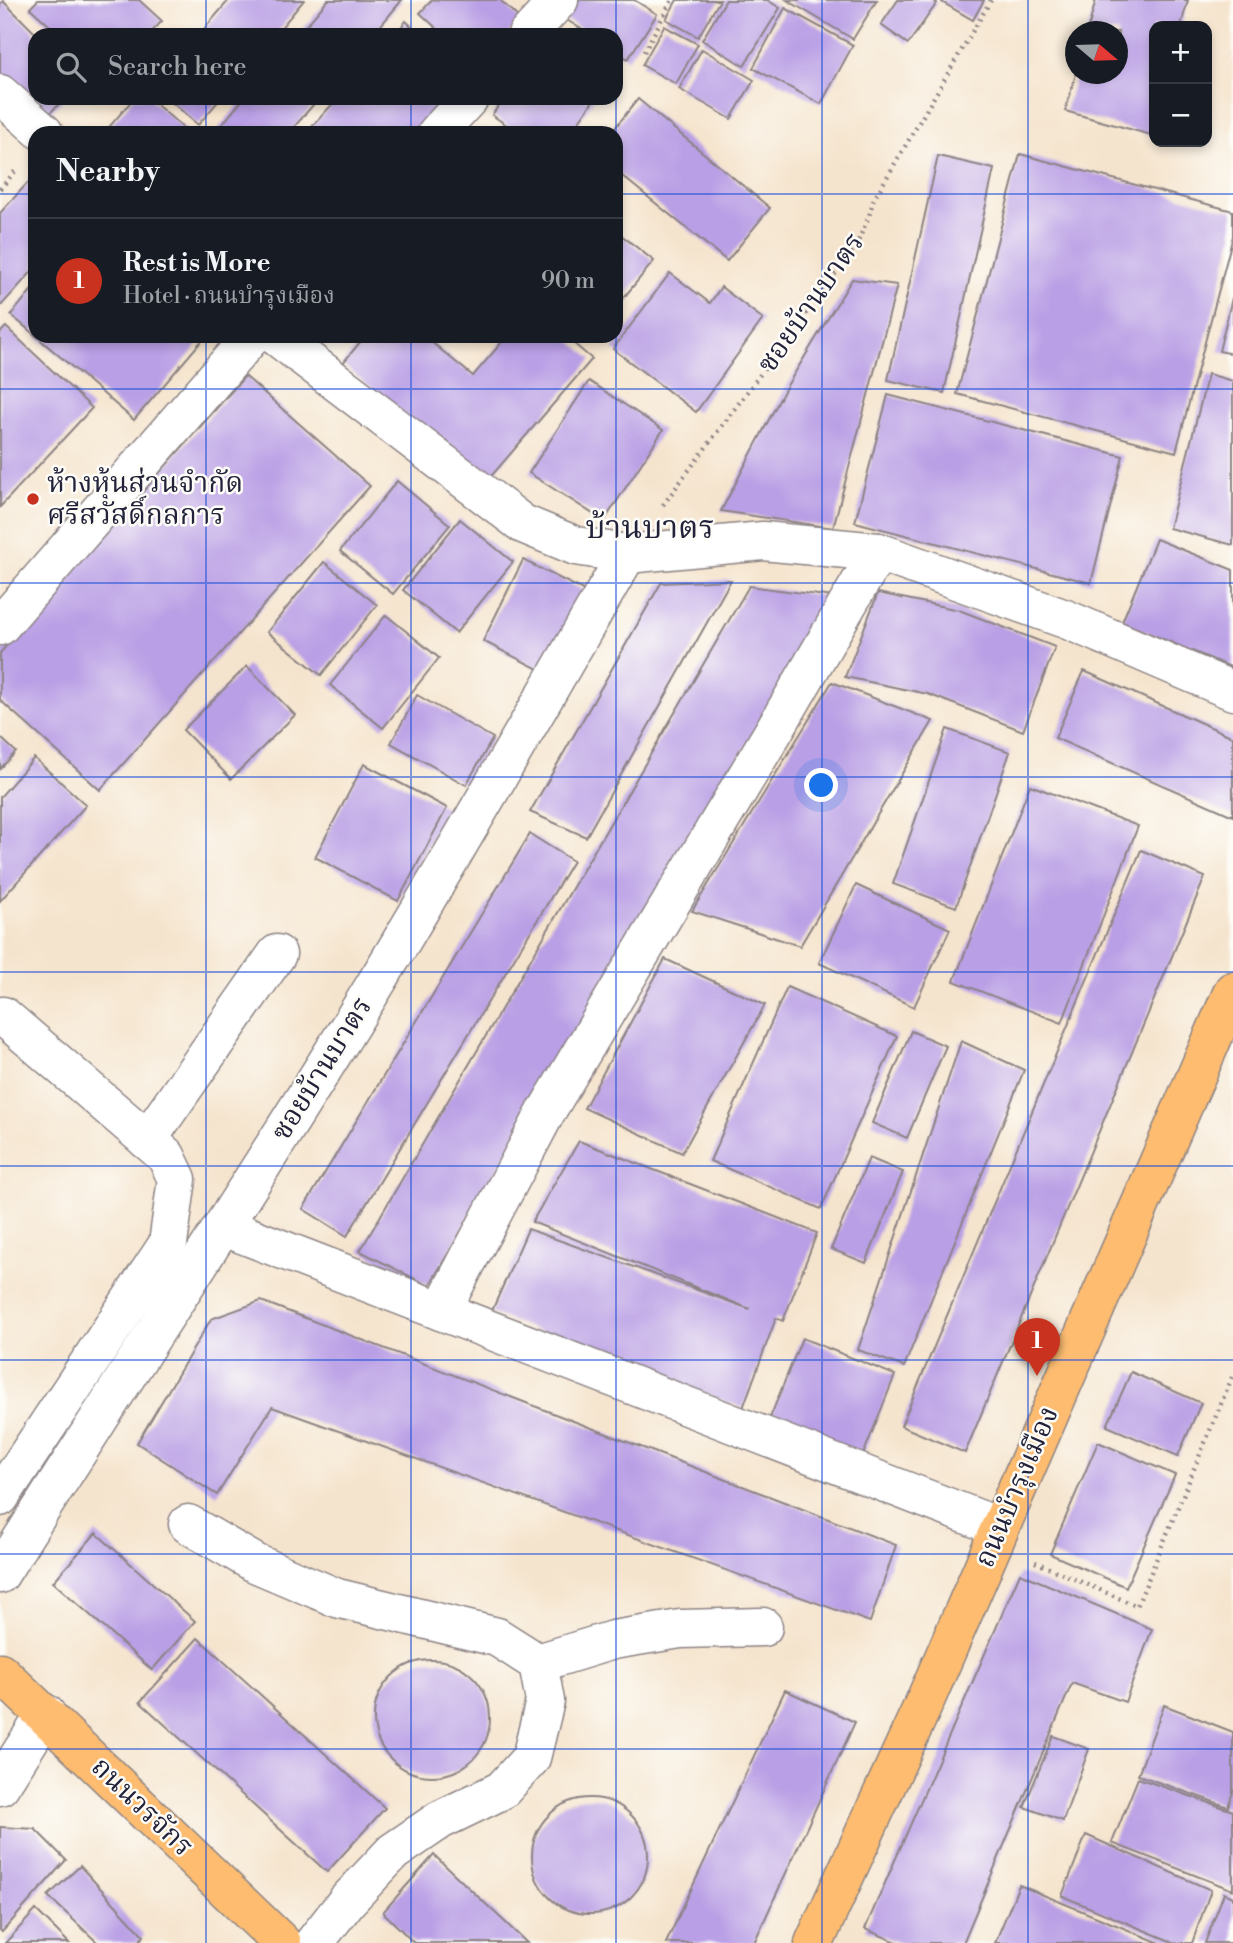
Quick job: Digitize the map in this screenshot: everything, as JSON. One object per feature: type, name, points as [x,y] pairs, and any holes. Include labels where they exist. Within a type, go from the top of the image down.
[{"type":"main road","name":"ถนนบำรุงเมือง","points":[[822,1941],[1233,991]]},
{"type":"main road","name":"ถนนวรจักร","points":[[0,1672],[282,1943]]},
{"type":"street","points":[[533,28],[559,0]]},
{"type":"street","points":[[0,94],[36,126]]},
{"type":"street","points":[[443,126],[463,105]]},
{"type":"street","points":[[0,626],[245,343]]},
{"type":"street","points":[[285,343],[523,524],[576,546],[627,554],[763,541],[878,551],[1068,620],[1233,691]]},
{"type":"street","points":[[441,1311],[546,1112],[878,551]]},
{"type":"street","name":"ซอยบ้านบาตร","points":[[0,1574],[224,1227],[379,979],[627,554]]},
{"type":"street","points":[[147,1140],[277,954]]},
{"type":"street","points":[[0,1497],[168,1244],[177,1180],[166,1156],[3,1016]]},
{"type":"street","points":[[224,1227],[441,1311],[996,1535]]},
{"type":"street","points":[[188,1524],[255,1563],[337,1598],[497,1637],[538,1663],[545,1701],[531,1758],[502,1790],[440,1821],[393,1852],[347,1901],[314,1943]]},
{"type":"street","points":[[538,1663],[613,1640],[680,1629],[763,1627]]},
{"type":"street","points":[[0,1786],[46,1714]]},
{"type":"path","points":[[643,52],[672,0]]},
{"type":"path","name":"ซอยบ้านบาตร","points":[[627,554],[856,246],[873,201],[991,0]]},
{"type":"path","points":[[996,1535],[1137,1606],[1233,1375]]},
{"type":"building","points":[[38,0],[139,0],[162,21],[156,28],[52,28],[30,8]]},
{"type":"building","points":[[229,0],[304,0],[281,28],[205,28]]},
{"type":"building","points":[[328,0],[402,0],[379,28],[304,28]]},
{"type":"building","points":[[432,0],[500,0],[521,20],[514,28],[436,28],[420,13]]},
{"type":"building","points":[[573,0],[634,0],[657,14],[628,59],[623,56],[623,28],[580,28],[562,17]]},
{"type":"building","points":[[677,0],[720,0],[698,37],[666,19]]},
{"type":"building","points":[[726,0],[767,0],[780,8],[744,66],[702,40]]},
{"type":"building","points":[[787,0],[877,0],[853,39]]},
{"type":"building","points":[[898,0],[932,0],[937,3],[908,44],[881,25]]},
{"type":"building","points":[[984,0],[973,20],[942,2]]},
{"type":"building","points":[[1096,0],[1188,0],[1182,21],[1149,21],[1149,134],[1065,111],[1073,84],[1128,84],[1128,21],[1090,21]]},
{"type":"building","points":[[3,1],[30,28],[28,105],[58,105],[40,123],[0,83],[0,4]]},
{"type":"building","points":[[785,8],[853,45],[821,104],[753,68]]},
{"type":"building","points":[[406,21],[414,28],[400,28]]},
{"type":"building","points":[[664,26],[698,44],[676,84],[642,65]]},
{"type":"building","points":[[702,49],[754,80],[731,119],[679,89]]},
{"type":"building","points":[[638,99],[770,208],[727,261],[623,177],[623,126],[617,126]]},
{"type":"building","points":[[128,105],[157,105],[181,126],[110,126]]},
{"type":"building","points":[[175,105],[215,105],[198,125]]},
{"type":"building","points":[[238,105],[313,105],[295,126],[221,126]]},
{"type":"building","points":[[332,105],[440,105],[421,126],[312,126]]},
{"type":"building","points":[[499,105],[590,105],[576,126],[508,126],[492,115]]},
{"type":"building","points":[[1020,154],[1233,211],[1233,236],[1176,452],[957,394]]},
{"type":"building","points":[[938,156],[994,169],[944,393],[888,380]]},
{"type":"building","points":[[28,183],[28,276],[0,307],[0,213]]},
{"type":"building","points":[[623,237],[654,261],[623,299]]},
{"type":"building","points":[[670,273],[710,303],[721,287],[763,319],[696,412],[613,349],[618,343],[623,343],[623,336]]},
{"type":"building","points":[[852,279],[897,285],[833,528],[721,511],[785,389]]},
{"type":"building","points":[[28,294],[28,329],[11,315]]},
{"type":"building","points":[[1233,298],[1233,354],[1219,351]]},
{"type":"building","points":[[6,327],[92,408],[0,507],[0,333]]},
{"type":"building","points":[[44,343],[200,343],[134,420]]},
{"type":"building","points":[[359,343],[433,343],[473,376],[501,343],[573,343],[592,359],[487,481],[342,364]]},
{"type":"building","points":[[1208,374],[1233,381],[1233,545],[1169,528]]},
{"type":"building","points":[[245,376],[370,486],[100,790],[0,700],[0,653]]},
{"type":"building","points":[[589,381],[663,430],[604,521],[529,473]]},
{"type":"building","points":[[888,395],[1123,456],[1091,583],[855,522]]},
{"type":"building","points":[[397,481],[450,525],[393,594],[340,551]]},
{"type":"building","points":[[460,519],[513,562],[456,633],[403,590]]},
{"type":"building","points":[[1156,539],[1233,570],[1233,668],[1122,622]]},
{"type":"building","points":[[523,560],[585,591],[544,672],[483,641]]},
{"type":"building","points":[[324,562],[377,605],[321,675],[267,632]]},
{"type":"building","points":[[731,580],[586,837],[530,812],[661,583]]},
{"type":"building","points":[[749,586],[834,597],[429,1286],[360,1251]]},
{"type":"building","points":[[878,593],[959,610],[1055,647],[1023,731],[928,694],[845,677]]},
{"type":"building","points":[[386,615],[439,658],[383,728],[330,685]]},
{"type":"building","points":[[247,666],[295,715],[231,779],[183,730]]},
{"type":"building","points":[[1084,671],[1233,737],[1233,816],[1055,738]]},
{"type":"building","points":[[832,682],[933,721],[800,946],[692,911]]},
{"type":"building","points":[[417,695],[493,738],[466,785],[391,743]]},
{"type":"building","points":[[947,729],[1010,752],[956,907],[893,884]]},
{"type":"building","points":[[0,737],[16,752],[0,769]]},
{"type":"building","points":[[34,758],[86,805],[0,901],[0,797]]},
{"type":"building","points":[[364,764],[447,808],[398,901],[315,857]]},
{"type":"building","points":[[1030,785],[1138,826],[1062,1023],[954,981]]},
{"type":"building","points":[[530,834],[573,861],[347,1236],[303,1209]]},
{"type":"building","points":[[1141,850],[1205,877],[965,1453],[901,1426]]},
{"type":"building","points":[[856,885],[950,929],[914,1007],[819,963]]},
{"type":"building","points":[[665,959],[765,1005],[682,1153],[584,1108]]},
{"type":"building","points":[[787,987],[897,1036],[821,1209],[710,1161]]},
{"type":"building","points":[[911,1031],[946,1046],[907,1138],[872,1123]]},
{"type":"building","points":[[961,1041],[1024,1070],[904,1367],[858,1350]]},
{"type":"building","points":[[579,1141],[817,1233],[783,1321],[776,1318],[743,1408],[491,1313],[528,1229],[750,1309],[532,1222]]},
{"type":"building","points":[[869,1158],[903,1172],[866,1263],[831,1249]]},
{"type":"building","points":[[261,1301],[896,1545],[870,1622],[272,1407],[217,1495],[137,1443],[211,1319]]},
{"type":"building","points":[[802,1338],[895,1375],[861,1460],[768,1423]]},
{"type":"building","points":[[1131,1372],[1201,1403],[1178,1456],[1107,1426]]},
{"type":"building","points":[[1098,1442],[1175,1475],[1126,1587],[1050,1554]]},
{"type":"building","points":[[96,1533],[195,1621],[152,1670],[53,1582]]},
{"type":"building","points":[[1020,1573],[1152,1629],[1125,1702],[1072,1683],[963,1943],[899,1943],[865,1929]]},
{"type":"building","points":[[198,1638],[385,1808],[327,1872],[140,1702]]},
{"type":"building","points":[[432,1660],[454,1665],[473,1677],[485,1696],[490,1718],[485,1740],[473,1759],[454,1771],[432,1776],[410,1771],[391,1759],[379,1740],[374,1718],[379,1696],[391,1677],[410,1665]]},
{"type":"building","points":[[785,1690],[855,1722],[754,1943],[666,1943]]},
{"type":"building","points":[[1164,1705],[1233,1732],[1233,1792],[1228,1807],[1138,1775]]},
{"type":"building","points":[[1053,1736],[1089,1749],[1063,1821],[1024,1807]]},
{"type":"building","points":[[1138,1778],[1233,1811],[1233,1890],[1112,1843]]},
{"type":"building","points":[[590,1798],[612,1803],[631,1815],[643,1834],[648,1856],[643,1878],[631,1897],[612,1909],[590,1914],[568,1909],[549,1897],[537,1878],[532,1856],[537,1834],[549,1815],[568,1803]]},
{"type":"building","points":[[0,1827],[35,1829],[66,1860],[2,1932],[0,1930]]},
{"type":"building","points":[[1086,1835],[1211,1890],[1192,1943],[1175,1943],[1062,1896]]},
{"type":"building","points":[[434,1855],[527,1943],[414,1943],[383,1912]]},
{"type":"building","points":[[80,1866],[144,1936],[137,1943],[98,1943],[48,1896]]},
{"type":"building","points":[[1019,1885],[1160,1943],[995,1943]]},
{"type":"building","points":[[1224,1893],[1233,1897],[1233,1943],[1205,1943]]},
{"type":"building","points":[[36,1910],[69,1943],[5,1943]]},
{"type":"place","name":"ห้างหุ้นส่วนจำกัด ศรีสวัสดิ์กลการ","points":[[33,499]]},
{"type":"place","name":"Rest is More","points":[[1037,1376]]},
{"type":"district","name":"บ้านบาตร","points":[[650,528]]}]
